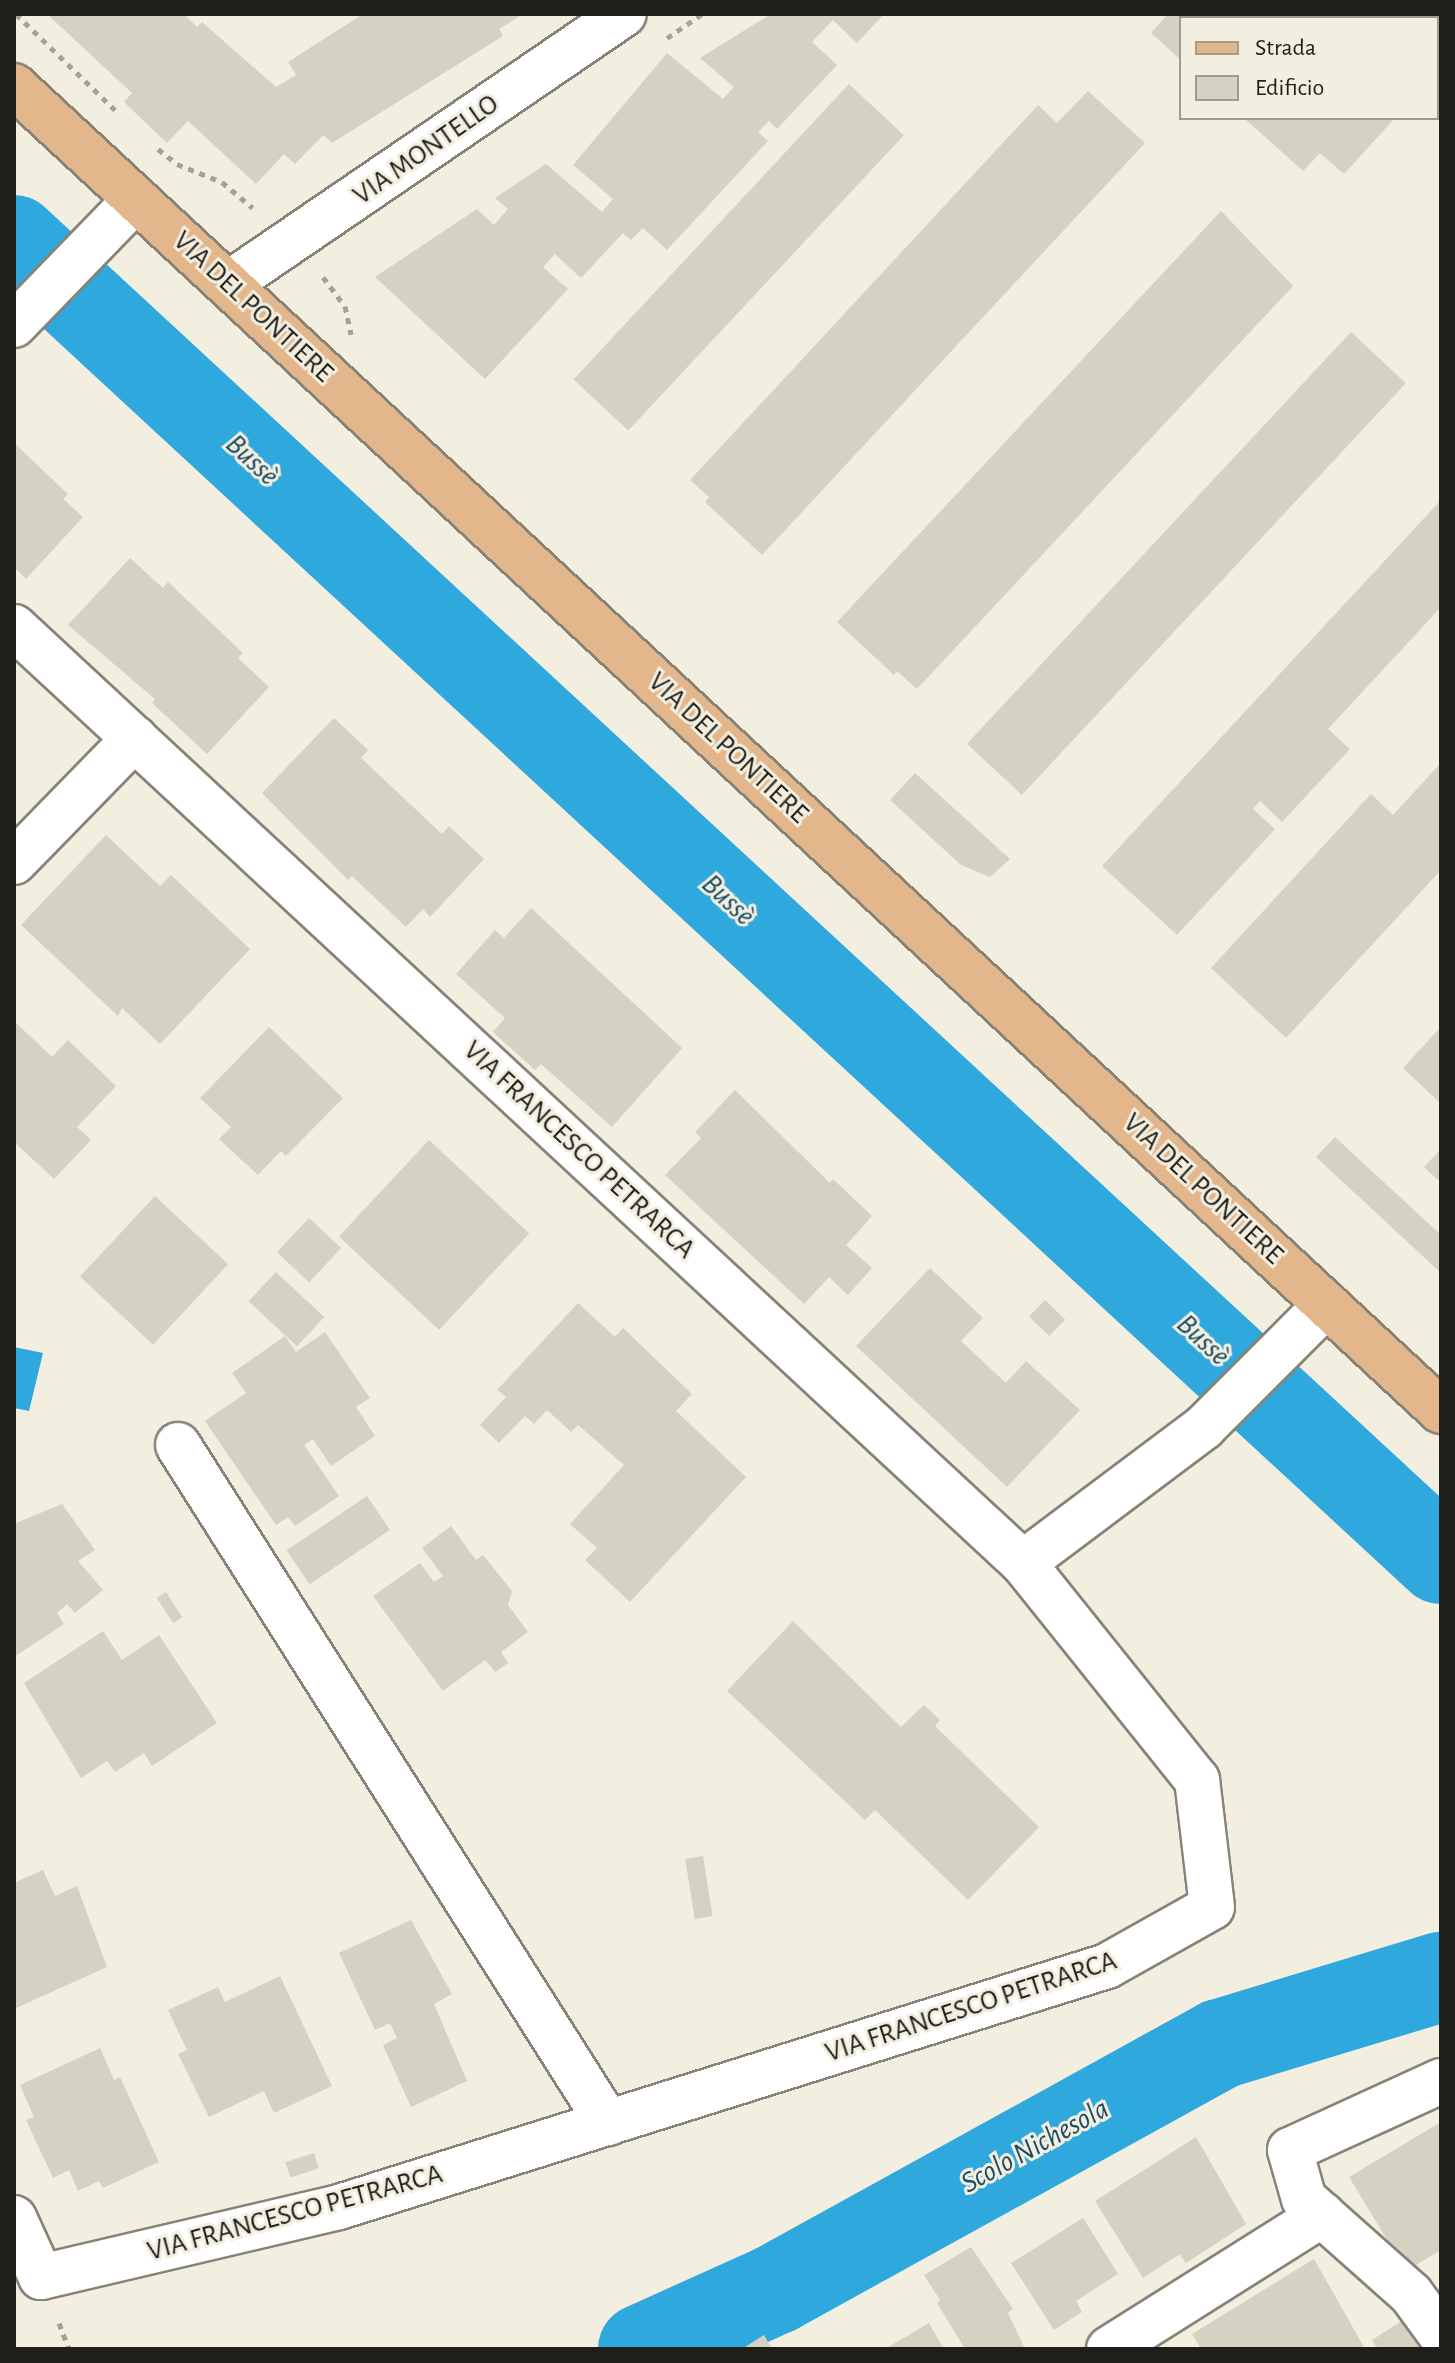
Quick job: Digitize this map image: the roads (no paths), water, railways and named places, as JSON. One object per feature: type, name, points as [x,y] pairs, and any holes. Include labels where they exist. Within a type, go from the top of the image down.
[{"type":"main road","name":"VIA DEL PONTIERE","points":[[14,86],[1441,1411]]},
{"type":"street","name":"VIA MONTELLO","points":[[228,284],[602,19]]},
{"type":"street","points":[[15,325],[136,199]]},
{"type":"street","name":"VIA FRANCESCO PETRARCA","points":[[14,627],[1023,1563],[1197,1780],[1212,1907],[1107,1966],[339,2207],[41,2277],[14,2218]]},
{"type":"street","points":[[14,862],[135,738]]},
{"type":"street","points":[[1023,1563],[1204,1427],[1326,1305]]},
{"type":"street","points":[[178,1445],[608,2123]]},
{"type":"street","points":[[1441,2081],[1290,2150],[1304,2199],[1411,2294],[1441,2335]]},
{"type":"street","points":[[1109,2349],[1322,2215]]},
{"type":"water","points":[[14,1347],[43,1353],[29,1411],[14,1408]]},
{"type":"waterway","name":"Bussè","points":[[14,240],[1441,1559]]},
{"type":"waterway","name":"Scolo Nichesola","points":[[643,2349],[776,2289],[1220,2044],[1441,1977]]}]
